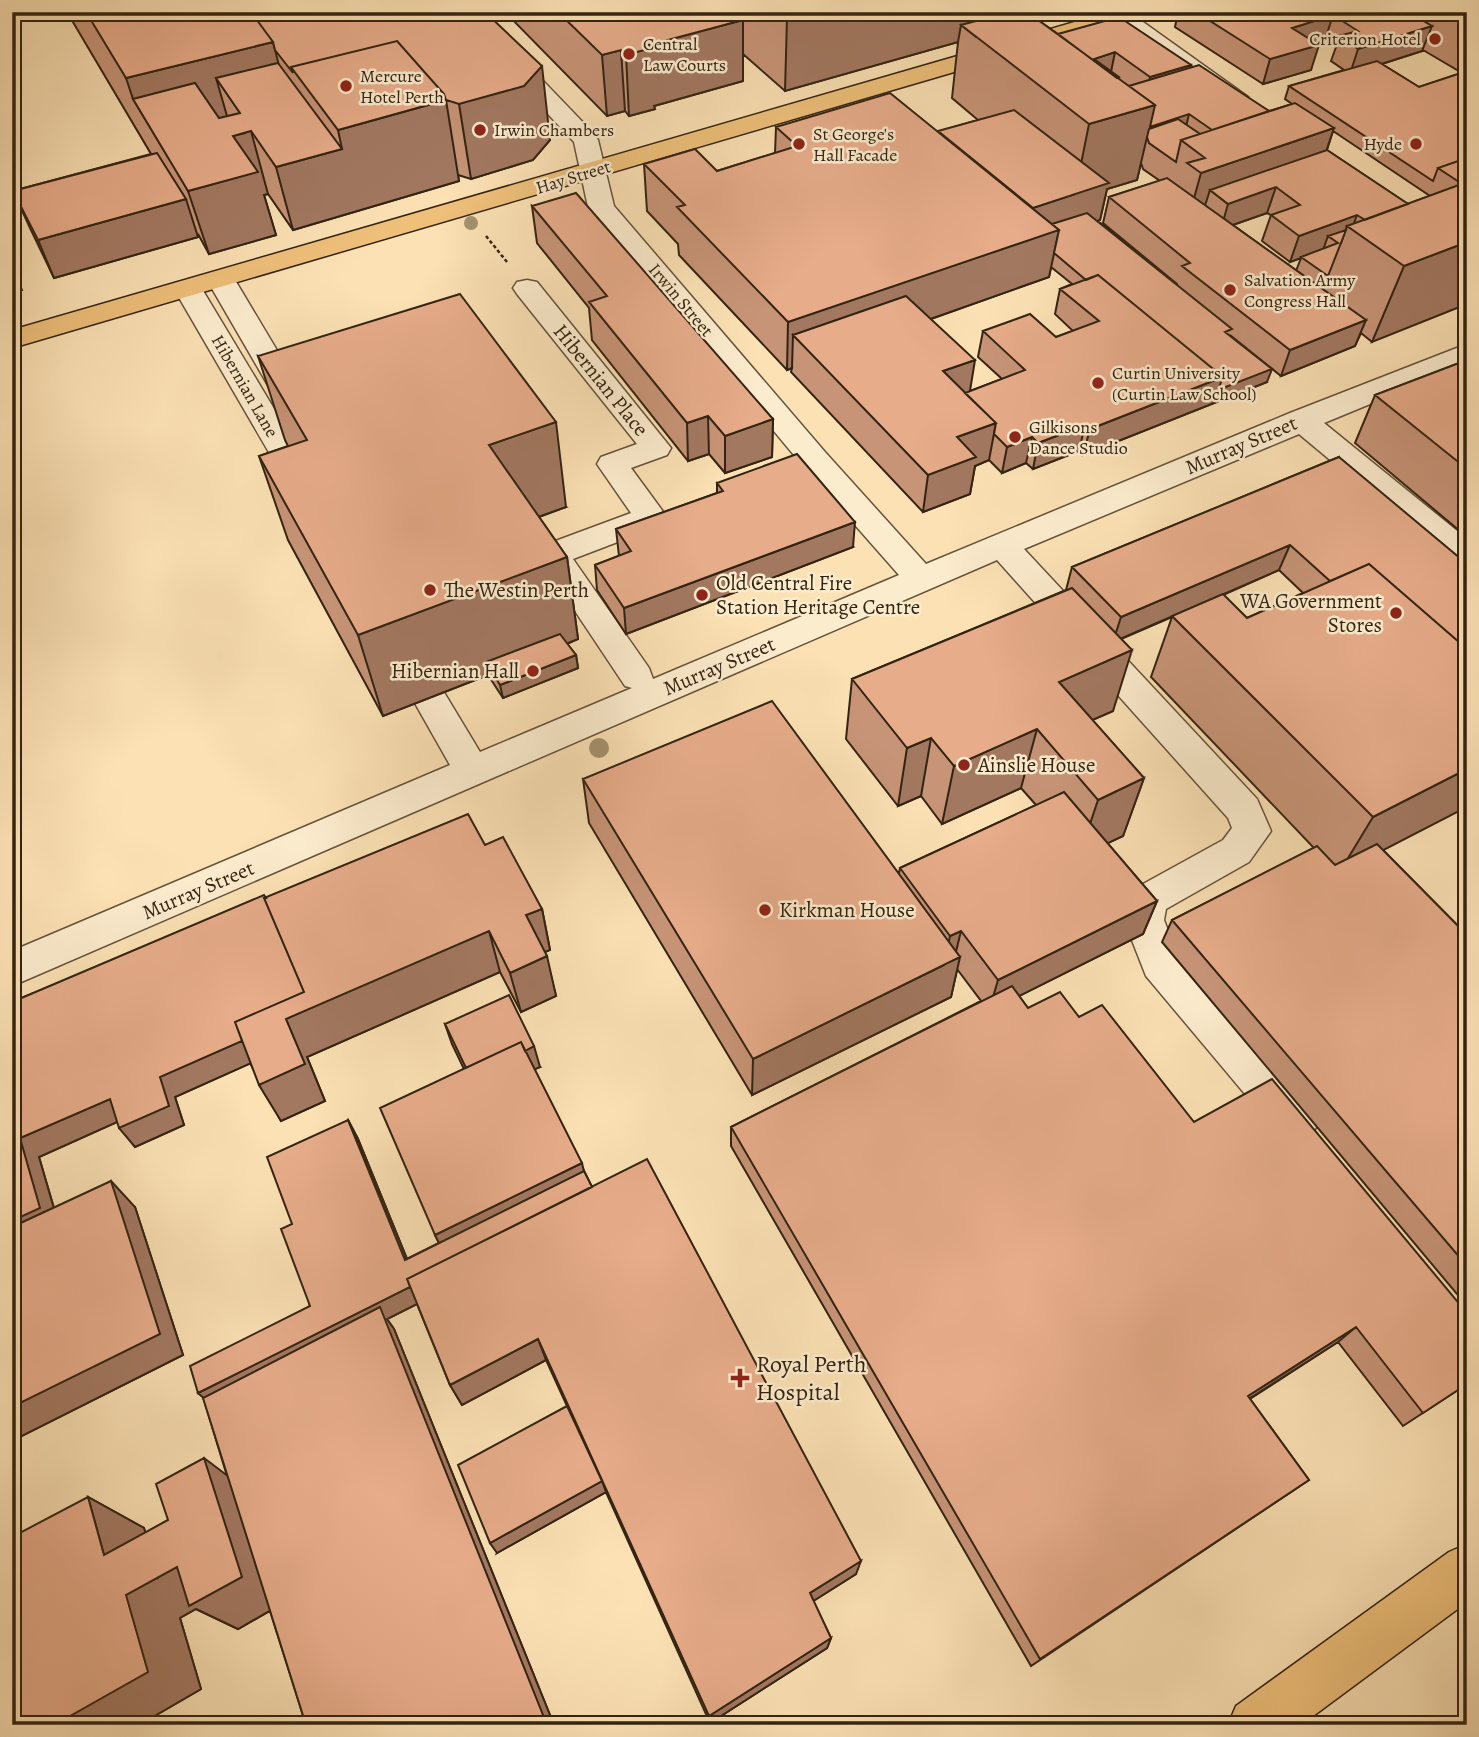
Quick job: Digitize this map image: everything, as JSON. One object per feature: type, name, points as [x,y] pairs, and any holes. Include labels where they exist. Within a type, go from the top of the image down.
[{"type":"main road","name":"Hay Street","points":[[12,340],[1123,14]]},
{"type":"main road","points":[[1255,1725],[1467,1570]]},
{"type":"street","name":"Irwin Street","points":[[464,12],[586,140],[601,207],[801,463],[921,579]]},
{"type":"street","points":[[1123,14],[1253,109]]},
{"type":"street","name":"Hibernian Lane","points":[[221,280],[304,421]]},
{"type":"street","name":"Hibernian Place","points":[[527,288],[656,448],[612,464],[664,512],[553,554],[637,677]]},
{"type":"street","name":"Hibernian Lane","points":[[188,289],[304,480],[322,515]]},
{"type":"street","points":[[568,339],[598,329]]},
{"type":"street","name":"Murray Street","points":[[12,969],[921,579],[1467,353]]},
{"type":"street","points":[[1301,420],[1467,556]]},
{"type":"street","points":[[1002,545],[1244,810],[1252,831],[1237,851],[1148,900],[1143,920],[1160,964],[1322,1154]]},
{"type":"street","points":[[430,698],[473,772]]},
{"type":"path","points":[[479,228],[501,255]]},
{"type":"building","points":[[86,12],[251,12],[273,42],[126,78]]},
{"type":"building","points":[[251,12],[485,12],[542,66],[524,86],[459,104],[446,100],[444,94],[397,41],[291,67],[293,73]]},
{"type":"building","points":[[558,12],[735,12],[743,20],[649,45],[652,48],[626,55],[621,50],[602,55]]},
{"type":"building","points":[[780,12],[810,12],[787,18]]},
{"type":"building","points":[[1009,12],[1027,12],[1155,105],[1089,124],[961,25]]},
{"type":"building","points":[[1196,12],[1408,12],[1432,26],[1358,49],[1339,36],[1358,31],[1333,15],[1292,28],[1319,45],[1270,59]]},
{"type":"building","points":[[1455,12],[1467,12],[1467,19]]},
{"type":"building","points":[[1119,17],[1191,65],[1150,77],[1115,52],[1094,59],[1119,77],[1117,78],[1058,34]]},
{"type":"building","points":[[397,41],[444,94],[446,100],[338,130],[291,67]]},
{"type":"building","points":[[1377,61],[1419,87],[1467,71],[1467,158],[1438,168],[1433,181],[1289,86]]},
{"type":"building","points":[[278,63],[342,149],[276,167],[251,131],[233,136],[258,172],[188,191],[133,99],[195,83],[219,118],[240,113],[216,78]]},
{"type":"building","points":[[1199,65],[1269,111],[1212,130],[1189,114],[1150,127],[1155,105],[1129,86]]},
{"type":"building","points":[[890,93],[1059,230],[788,322],[677,207],[685,205],[644,164],[695,149],[717,171],[797,146],[776,127]]},
{"type":"building","points":[[1295,103],[1334,128],[1201,173],[1187,163],[1205,158],[1181,140]]},
{"type":"building","points":[[1014,110],[1109,183],[1033,208],[938,131]]},
{"type":"building","points":[[1178,119],[1200,134],[1181,140],[1176,162],[1149,143],[1147,137],[1149,129]]},
{"type":"building","points":[[1327,150],[1408,204],[1365,220],[1357,215],[1299,236],[1271,215],[1300,205],[1276,187],[1228,204],[1210,190]]},
{"type":"building","points":[[157,153],[186,199],[38,240],[13,191]]},
{"type":"building","points":[[1467,158],[1467,182],[1462,184],[1438,168]]},
{"type":"building","points":[[1167,178],[1366,320],[1290,350],[1182,266],[1190,263],[1109,197]]},
{"type":"building","points":[[1467,182],[1467,242],[1404,266],[1347,226]]},
{"type":"building","points":[[576,193],[773,419],[725,436],[708,416],[687,423],[589,302],[607,296],[532,206]]},
{"type":"building","points":[[1087,213],[1232,329],[1225,332],[1272,369],[1218,390],[1223,377],[1098,275],[1086,280],[1054,253],[1059,230],[1052,224]]},
{"type":"building","points":[[1346,230],[1328,276],[1301,257],[1338,243],[1328,236]]},
{"type":"building","points":[[1098,275],[1223,377],[1090,429],[1085,425],[1038,443],[1032,437],[1007,447],[994,434],[996,423],[965,393],[1025,370],[983,331],[1030,314],[1056,337],[1099,321],[1060,289]]},
{"type":"building","name":"The Westin Perth","points":[[460,294],[556,422],[489,445],[567,557],[358,635],[259,456],[307,440],[258,356]]},
{"type":"building","points":[[906,296],[975,360],[943,371],[996,423],[957,437],[976,457],[928,475],[793,335]]},
{"type":"building","points":[[1467,360],[1467,469],[1375,395]]},
{"type":"building","points":[[797,454],[855,522],[624,608],[595,565],[631,551],[616,529],[723,491],[717,483]]},
{"type":"building","points":[[1339,457],[1467,564],[1467,649],[1369,564],[1330,581],[1290,545],[1121,617],[1072,567]]},
{"type":"building","points":[[1369,564],[1467,649],[1467,769],[1373,817],[1172,616],[1223,594],[1247,618]]},
{"type":"building","points":[[1072,588],[1132,650],[1059,682],[1144,778],[1098,800],[1037,729],[954,766],[931,738],[907,748],[852,679]]},
{"type":"building","points":[[560,634],[576,655],[500,685],[486,662]]},
{"type":"building","name":"Kirkman House","points":[[772,701],[960,957],[753,1059],[583,779]]},
{"type":"building","points":[[1064,792],[1157,901],[998,980],[961,931],[950,936],[900,868]]},
{"type":"building","points":[[468,814],[485,845],[503,837],[542,909],[526,915],[547,956],[510,973],[489,931],[286,1019],[305,1064],[259,1085],[235,1022],[304,992],[264,898]]},
{"type":"building","points":[[1377,844],[1467,935],[1467,1266],[1172,920],[1317,846],[1335,865]]},
{"type":"building","points":[[264,895],[304,992],[235,1022],[242,1041],[160,1077],[169,1106],[119,1128],[110,1099],[20,1138],[40,1208],[12,1221],[12,1002]]},
{"type":"building","points":[[1012,986],[1028,1008],[1060,992],[1079,1017],[1102,1005],[1194,1122],[1272,1079],[1467,1313],[1467,1384],[1423,1413],[1356,1327],[1248,1396],[1309,1480],[1040,1659],[731,1127]]},
{"type":"building","points":[[509,995],[534,1046],[525,1051],[521,1042],[466,1068],[445,1024]]},
{"type":"building","points":[[521,1042],[582,1163],[435,1235],[380,1108]]},
{"type":"building","points":[[348,1120],[405,1260],[584,1171],[592,1187],[407,1279],[410,1287],[198,1393],[190,1366],[310,1306],[281,1229],[292,1224],[267,1157]]},
{"type":"building","points":[[647,1159],[861,1561],[810,1593],[831,1638],[709,1716],[538,1339],[450,1385],[407,1279]]},
{"type":"building","points":[[111,1181],[160,1334],[12,1407],[12,1227]]},
{"type":"building","points":[[380,1307],[547,1725],[306,1725],[203,1398]]},
{"type":"building","points":[[567,1406],[602,1481],[490,1543],[458,1465]]},
{"type":"building","points":[[204,1458],[242,1577],[189,1606],[177,1567],[126,1595],[148,1672],[54,1725],[12,1725],[12,1537],[88,1497],[104,1555],[168,1520],[156,1484]]},
{"type":"place","name":"Criterion Hotel","points":[[1435,39]]},
{"type":"place","name":"Central Law Courts","points":[[629,54]]},
{"type":"place","name":"Mercure Hotel Perth","points":[[346,86]]},
{"type":"place","name":"Irwin Chambers","points":[[480,130]]},
{"type":"place","name":"St George's Hall Facade","points":[[799,144]]},
{"type":"place","name":"Hyde","points":[[1416,144]]},
{"type":"place","name":"Salvation Army Congress Hall","points":[[1230,290]]},
{"type":"place","name":"Curtin University (Curtin Law School)","points":[[1098,383]]},
{"type":"place","name":"Gilkisons Dance Studio","points":[[1015,437]]},
{"type":"place","name":"The Westin Perth","points":[[430,590]]},
{"type":"place","name":"Old Central Fire Station Heritage Centre","points":[[702,595]]},
{"type":"place","name":"WA Government Stores","points":[[1396,613]]},
{"type":"place","name":"Hibernian Hall","points":[[533,671]]},
{"type":"place","name":"Ainslie House","points":[[964,765]]},
{"type":"place","name":"Kirkman House","points":[[765,910]]},
{"type":"place","name":"Royal Perth Hospital","points":[[740,1378]]}]
